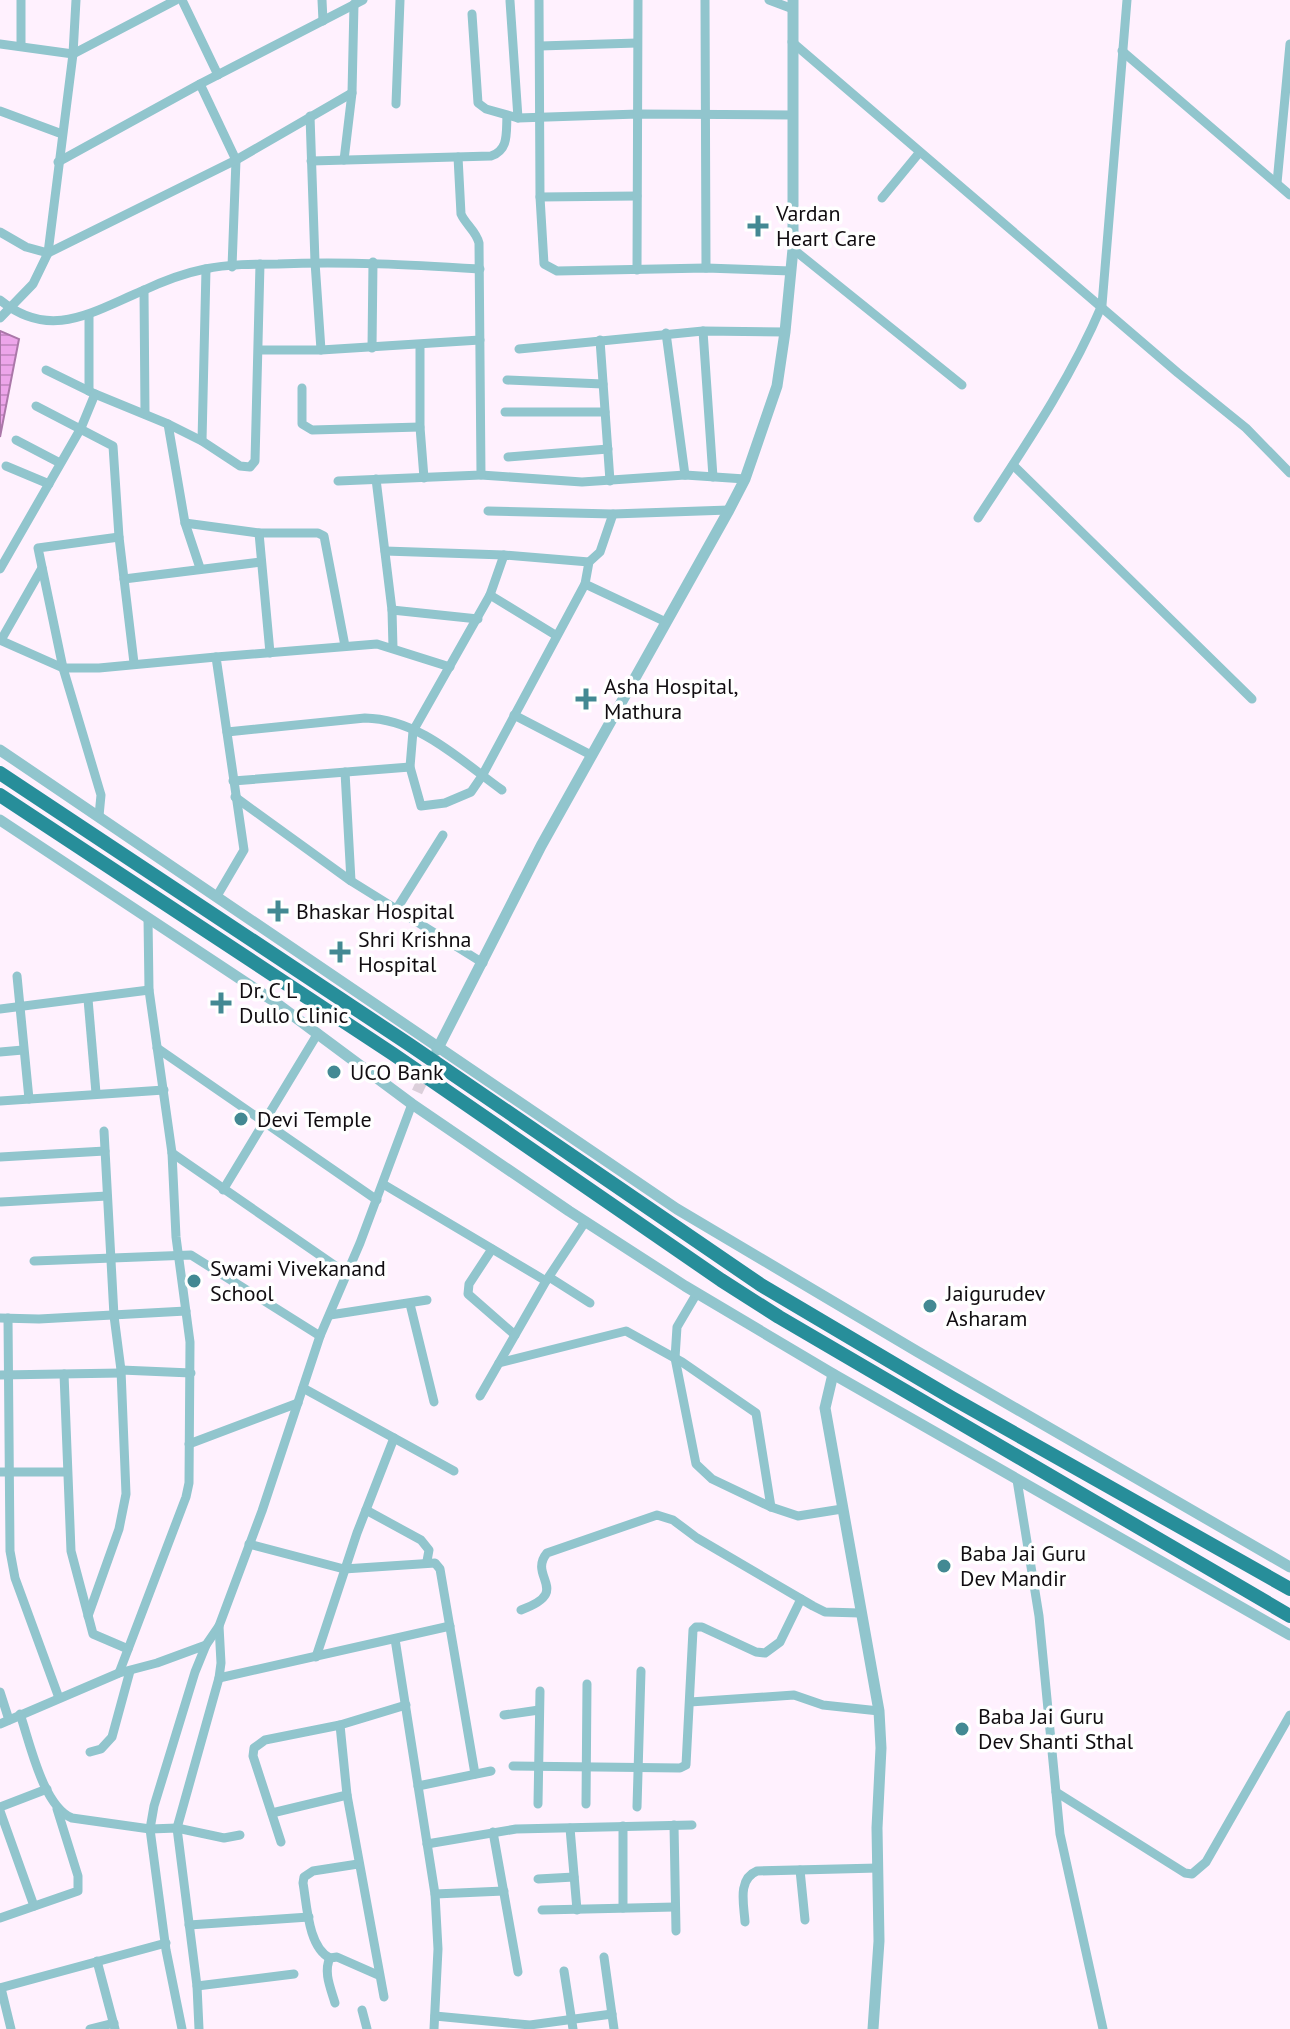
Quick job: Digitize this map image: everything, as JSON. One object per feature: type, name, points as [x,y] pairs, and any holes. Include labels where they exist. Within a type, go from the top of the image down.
[{"type":"highway","points":[[0,773],[410,1045],[751,1279],[952,1398],[1290,1589]]},
{"type":"highway","points":[[0,795],[380,1046],[779,1317],[1290,1616]]},
{"type":"street","points":[[21,0],[21,46]]},
{"type":"street","points":[[0,318],[33,284],[48,253],[73,54],[76,0]]},
{"type":"street","points":[[182,0],[218,75]]},
{"type":"street","points":[[322,0],[323,21]]},
{"type":"street","points":[[396,104],[400,0]]},
{"type":"street","points":[[539,0],[540,197],[544,264],[557,271],[706,268],[791,271]]},
{"type":"street","points":[[637,270],[638,0]]},
{"type":"street","points":[[705,0],[706,268]]},
{"type":"street","points":[[438,1048],[541,846],[745,479],[777,386],[793,249],[793,4],[769,0]]},
{"type":"street","points":[[978,518],[1085,345],[1102,305],[1127,0]]},
{"type":"street","points":[[0,44],[73,54],[170,1]]},
{"type":"street","points":[[510,1],[518,118]]},
{"type":"street","points":[[58,162],[359,2]]},
{"type":"street","points":[[344,160],[359,2]]},
{"type":"street","points":[[472,14],[478,103],[507,116],[791,115]]},
{"type":"street","points":[[792,42],[1246,428],[1290,473]]},
{"type":"street","points":[[540,46],[637,43]]},
{"type":"street","points":[[1277,183],[1290,44]]},
{"type":"street","points":[[1122,51],[1290,195]]},
{"type":"street","points":[[200,84],[236,160],[232,267]]},
{"type":"street","points":[[0,232],[26,247],[48,253],[236,160],[352,93]]},
{"type":"street","points":[[0,111],[62,134]]},
{"type":"street","points":[[310,116],[321,350]]},
{"type":"street","points":[[311,161],[491,156],[501,153],[506,141],[507,116]]},
{"type":"street","points":[[882,198],[919,153]]},
{"type":"street","points":[[458,157],[459,206],[464,222],[477,235],[480,269],[481,475]]},
{"type":"street","points":[[540,197],[637,196]]},
{"type":"street","points":[[793,249],[962,385]]},
{"type":"street","points":[[0,300],[11,309],[39,320],[71,320],[89,316],[144,290],[206,269],[260,264],[373,262],[480,269]]},
{"type":"street","points":[[372,348],[373,262]]},
{"type":"street","points":[[46,370],[92,393],[168,424],[202,441],[240,466],[250,467],[255,461],[260,264]]},
{"type":"street","points":[[202,441],[206,269]]},
{"type":"street","points":[[144,290],[145,414]]},
{"type":"street","points":[[0,569],[81,428],[92,393],[89,316]]},
{"type":"street","points":[[703,331],[713,477]]},
{"type":"street","points":[[519,349],[666,333],[785,332]]},
{"type":"street","points":[[666,333],[685,475]]},
{"type":"street","points":[[260,350],[420,346],[480,340]]},
{"type":"street","points":[[600,340],[610,481]]},
{"type":"street","points":[[420,346],[420,427],[424,478]]},
{"type":"street","points":[[507,380],[603,384]]},
{"type":"street","points":[[302,388],[302,424],[306,428],[420,427]]},
{"type":"street","points":[[36,406],[113,446],[119,537],[134,663]]},
{"type":"street","points":[[505,412],[605,412]]},
{"type":"street","points":[[168,424],[185,523],[200,568]]},
{"type":"street","points":[[16,440],[60,463]]},
{"type":"street","points":[[508,457],[608,449]]},
{"type":"street","points":[[1013,465],[1252,699]]},
{"type":"street","points":[[6,466],[49,484]]},
{"type":"street","points":[[338,481],[481,475],[582,482],[685,475],[745,479]]},
{"type":"street","points":[[376,479],[392,610],[393,648]]},
{"type":"street","points":[[488,511],[613,514],[729,510]]},
{"type":"street","points":[[504,555],[478,619],[413,731],[410,767],[421,806],[445,803],[471,792],[482,776],[585,584],[589,562],[600,552],[613,514]]},
{"type":"street","points":[[185,523],[259,533],[318,533],[324,536],[345,646]]},
{"type":"street","points":[[259,533],[270,653]]},
{"type":"street","points":[[99,816],[101,795],[63,668],[38,548],[119,537]]},
{"type":"street","points":[[385,551],[504,555],[589,562]]},
{"type":"street","points":[[124,579],[261,562]]},
{"type":"street","points":[[42,568],[0,640],[63,668],[99,668],[377,644],[450,667]]},
{"type":"street","points":[[585,584],[666,622]]},
{"type":"street","points":[[490,595],[557,636]]},
{"type":"street","points":[[392,610],[478,619]]},
{"type":"street","points":[[216,657],[244,850],[217,896]]},
{"type":"street","points":[[514,715],[591,755]]},
{"type":"street","points":[[227,732],[365,718],[385,719],[431,737],[502,790]]},
{"type":"street","points":[[0,750],[677,1209],[1290,1567]]},
{"type":"street","points":[[233,781],[410,767]]},
{"type":"street","points":[[345,772],[351,881]]},
{"type":"street","points":[[235,797],[351,881],[483,963]]},
{"type":"street","points":[[0,820],[318,1033],[412,1104],[585,1222],[697,1293],[1290,1635]]},
{"type":"street","points":[[396,910],[443,835]]},
{"type":"street","points":[[90,1752],[101,1749],[112,1737],[128,1649],[189,1483],[191,1373],[172,1153],[149,990],[148,918]]},
{"type":"street","points":[[17,976],[29,1099]]},
{"type":"street","points":[[0,1009],[149,990]]},
{"type":"street","points":[[88,999],[96,1093]]},
{"type":"street","points":[[223,1190],[318,1033]]},
{"type":"street","points":[[157,1048],[377,1200]]},
{"type":"street","points":[[0,1052],[23,1050]]},
{"type":"street","points":[[0,1101],[164,1090]]},
{"type":"street","points":[[182,2029],[150,1829],[157,1794],[195,1672],[206,1645],[219,1626],[320,1336],[377,1200],[417,1092]]},
{"type":"street","points":[[88,1616],[125,1505],[121,1371],[114,1316],[104,1131]]},
{"type":"street","points":[[0,1157],[105,1151]]},
{"type":"street","points":[[172,1153],[347,1274]]},
{"type":"street","points":[[383,1184],[590,1303]]},
{"type":"street","points":[[1,1202],[107,1196]]},
{"type":"street","points":[[480,1396],[547,1279],[585,1222]]},
{"type":"street","points":[[492,1249],[469,1284],[468,1294],[515,1335]]},
{"type":"street","points":[[34,1261],[179,1253],[200,1258],[320,1336]]},
{"type":"street","points":[[697,1293],[677,1327],[675,1358],[696,1464],[712,1479],[771,1507],[798,1516],[842,1509]]},
{"type":"street","points":[[330,1315],[427,1300]]},
{"type":"street","points":[[410,1304],[434,1402]]},
{"type":"street","points":[[59,1698],[12,1565],[4,1472],[4,1318],[186,1311]]},
{"type":"street","points":[[499,1363],[626,1331],[675,1358],[756,1413],[771,1507]]},
{"type":"street","points":[[4,1375],[121,1371],[191,1373]]},
{"type":"street","points":[[64,1374],[71,1551],[93,1634],[128,1649]]},
{"type":"street","points":[[833,1374],[825,1408],[879,1711],[879,1941],[873,2029]]},
{"type":"street","points":[[303,1388],[454,1471]]},
{"type":"street","points":[[189,1444],[298,1403]]},
{"type":"street","points":[[316,1657],[344,1569],[394,1438]]},
{"type":"street","points":[[4,1472],[66,1472]]},
{"type":"street","points":[[1017,1480],[1039,1616],[1060,1834],[1103,2029]]},
{"type":"street","points":[[366,1510],[421,1540],[429,1550],[427,1561]]},
{"type":"street","points":[[521,1610],[545,1598],[547,1592],[542,1565],[547,1553],[657,1515],[673,1520],[697,1538],[825,1612],[860,1613]]},
{"type":"street","points":[[249,1544],[344,1569],[427,1561],[435,1563],[440,1569],[475,1774]]},
{"type":"street","points":[[513,1766],[680,1768],[686,1765],[691,1638],[696,1627],[765,1653],[780,1642],[801,1599]]},
{"type":"street","points":[[199,2029],[197,1986],[177,1828],[219,1678],[219,1626]]},
{"type":"street","points":[[219,1678],[450,1626]]},
{"type":"street","points":[[395,1639],[435,1894],[438,1949],[434,2029]]},
{"type":"street","points":[[0,1692],[5,1722],[124,1672],[206,1645]]},
{"type":"street","points":[[637,1807],[641,1671]]},
{"type":"street","points":[[586,1804],[587,1684]]},
{"type":"street","points":[[538,1804],[540,1691]]},
{"type":"street","points":[[690,1702],[794,1695],[823,1705],[879,1711]]},
{"type":"street","points":[[281,1842],[253,1756],[254,1748],[265,1740],[340,1725],[406,1705]]},
{"type":"street","points":[[504,1715],[539,1710]]},
{"type":"street","points":[[0,1918],[78,1891],[78,1876],[57,1809],[20,1714]]},
{"type":"street","points":[[1056,1792],[1185,1873],[1192,1874],[1206,1862],[1290,1715]]},
{"type":"street","points":[[340,1725],[358,1864],[384,1997]]},
{"type":"street","points":[[418,1786],[491,1771]]},
{"type":"street","points":[[34,1906],[0,1809],[47,1789]]},
{"type":"street","points":[[272,1813],[347,1795]]},
{"type":"street","points":[[57,1809],[72,1818],[150,1829],[177,1828],[224,1838],[240,1835]]},
{"type":"street","points":[[674,1825],[676,1931]]},
{"type":"street","points":[[427,1844],[493,1832],[692,1825]]},
{"type":"street","points":[[623,1826],[623,1908]]},
{"type":"street","points":[[570,1828],[577,1910]]},
{"type":"street","points":[[493,1832],[518,1972]]},
{"type":"street","points":[[358,1864],[313,1871],[304,1877],[309,1917],[319,1949],[330,1958],[337,1957],[378,1975]]},
{"type":"street","points":[[745,1922],[744,1891],[749,1874],[757,1871],[878,1868]]},
{"type":"street","points":[[800,1870],[805,1920]]},
{"type":"street","points":[[538,1879],[574,1877]]},
{"type":"street","points":[[435,1894],[504,1891]]},
{"type":"street","points":[[542,1910],[675,1907]]},
{"type":"street","points":[[189,1925],[309,1917]]},
{"type":"street","points":[[11,2029],[0,1988],[166,1943]]},
{"type":"street","points":[[604,1957],[614,2029]]},
{"type":"street","points":[[330,1958],[327,1974],[335,2003]]},
{"type":"street","points":[[90,2029],[114,2026],[97,1961]]},
{"type":"street","points":[[564,1971],[572,2024]]},
{"type":"street","points":[[197,1986],[294,1974]]},
{"type":"street","points":[[362,2010],[367,2029]]},
{"type":"street","points":[[435,2016],[525,2027],[572,2024],[612,2014]]},
{"type":"shaded area","points":[[0,331],[19,339],[0,437]]},
{"type":"tunnel","points":[[417,1092],[435,1054]]},
{"type":"place","name":"Vardan Heart Care","points":[[758,226]]},
{"type":"place","name":"Asha Hospital, Mathura","points":[[586,699]]},
{"type":"place","name":"Bhaskar Hospital","points":[[278,911]]},
{"type":"place","name":"Shri Krishna Hospital","points":[[340,952]]},
{"type":"place","name":"Dr. C L Dullo Clinic","points":[[221,1003]]},
{"type":"place","name":"UCO Bank","points":[[334,1072]]},
{"type":"place","name":"Devi Temple","points":[[241,1119]]},
{"type":"place","name":"Swami Vivekanand School","points":[[194,1281]]},
{"type":"place","name":"Jaigurudev Asharam","points":[[930,1306]]},
{"type":"place","name":"Baba Jai Guru Dev Mandir","points":[[944,1566]]},
{"type":"place","name":"Baba Jai Guru Dev Shanti Sthal","points":[[962,1729]]}]
